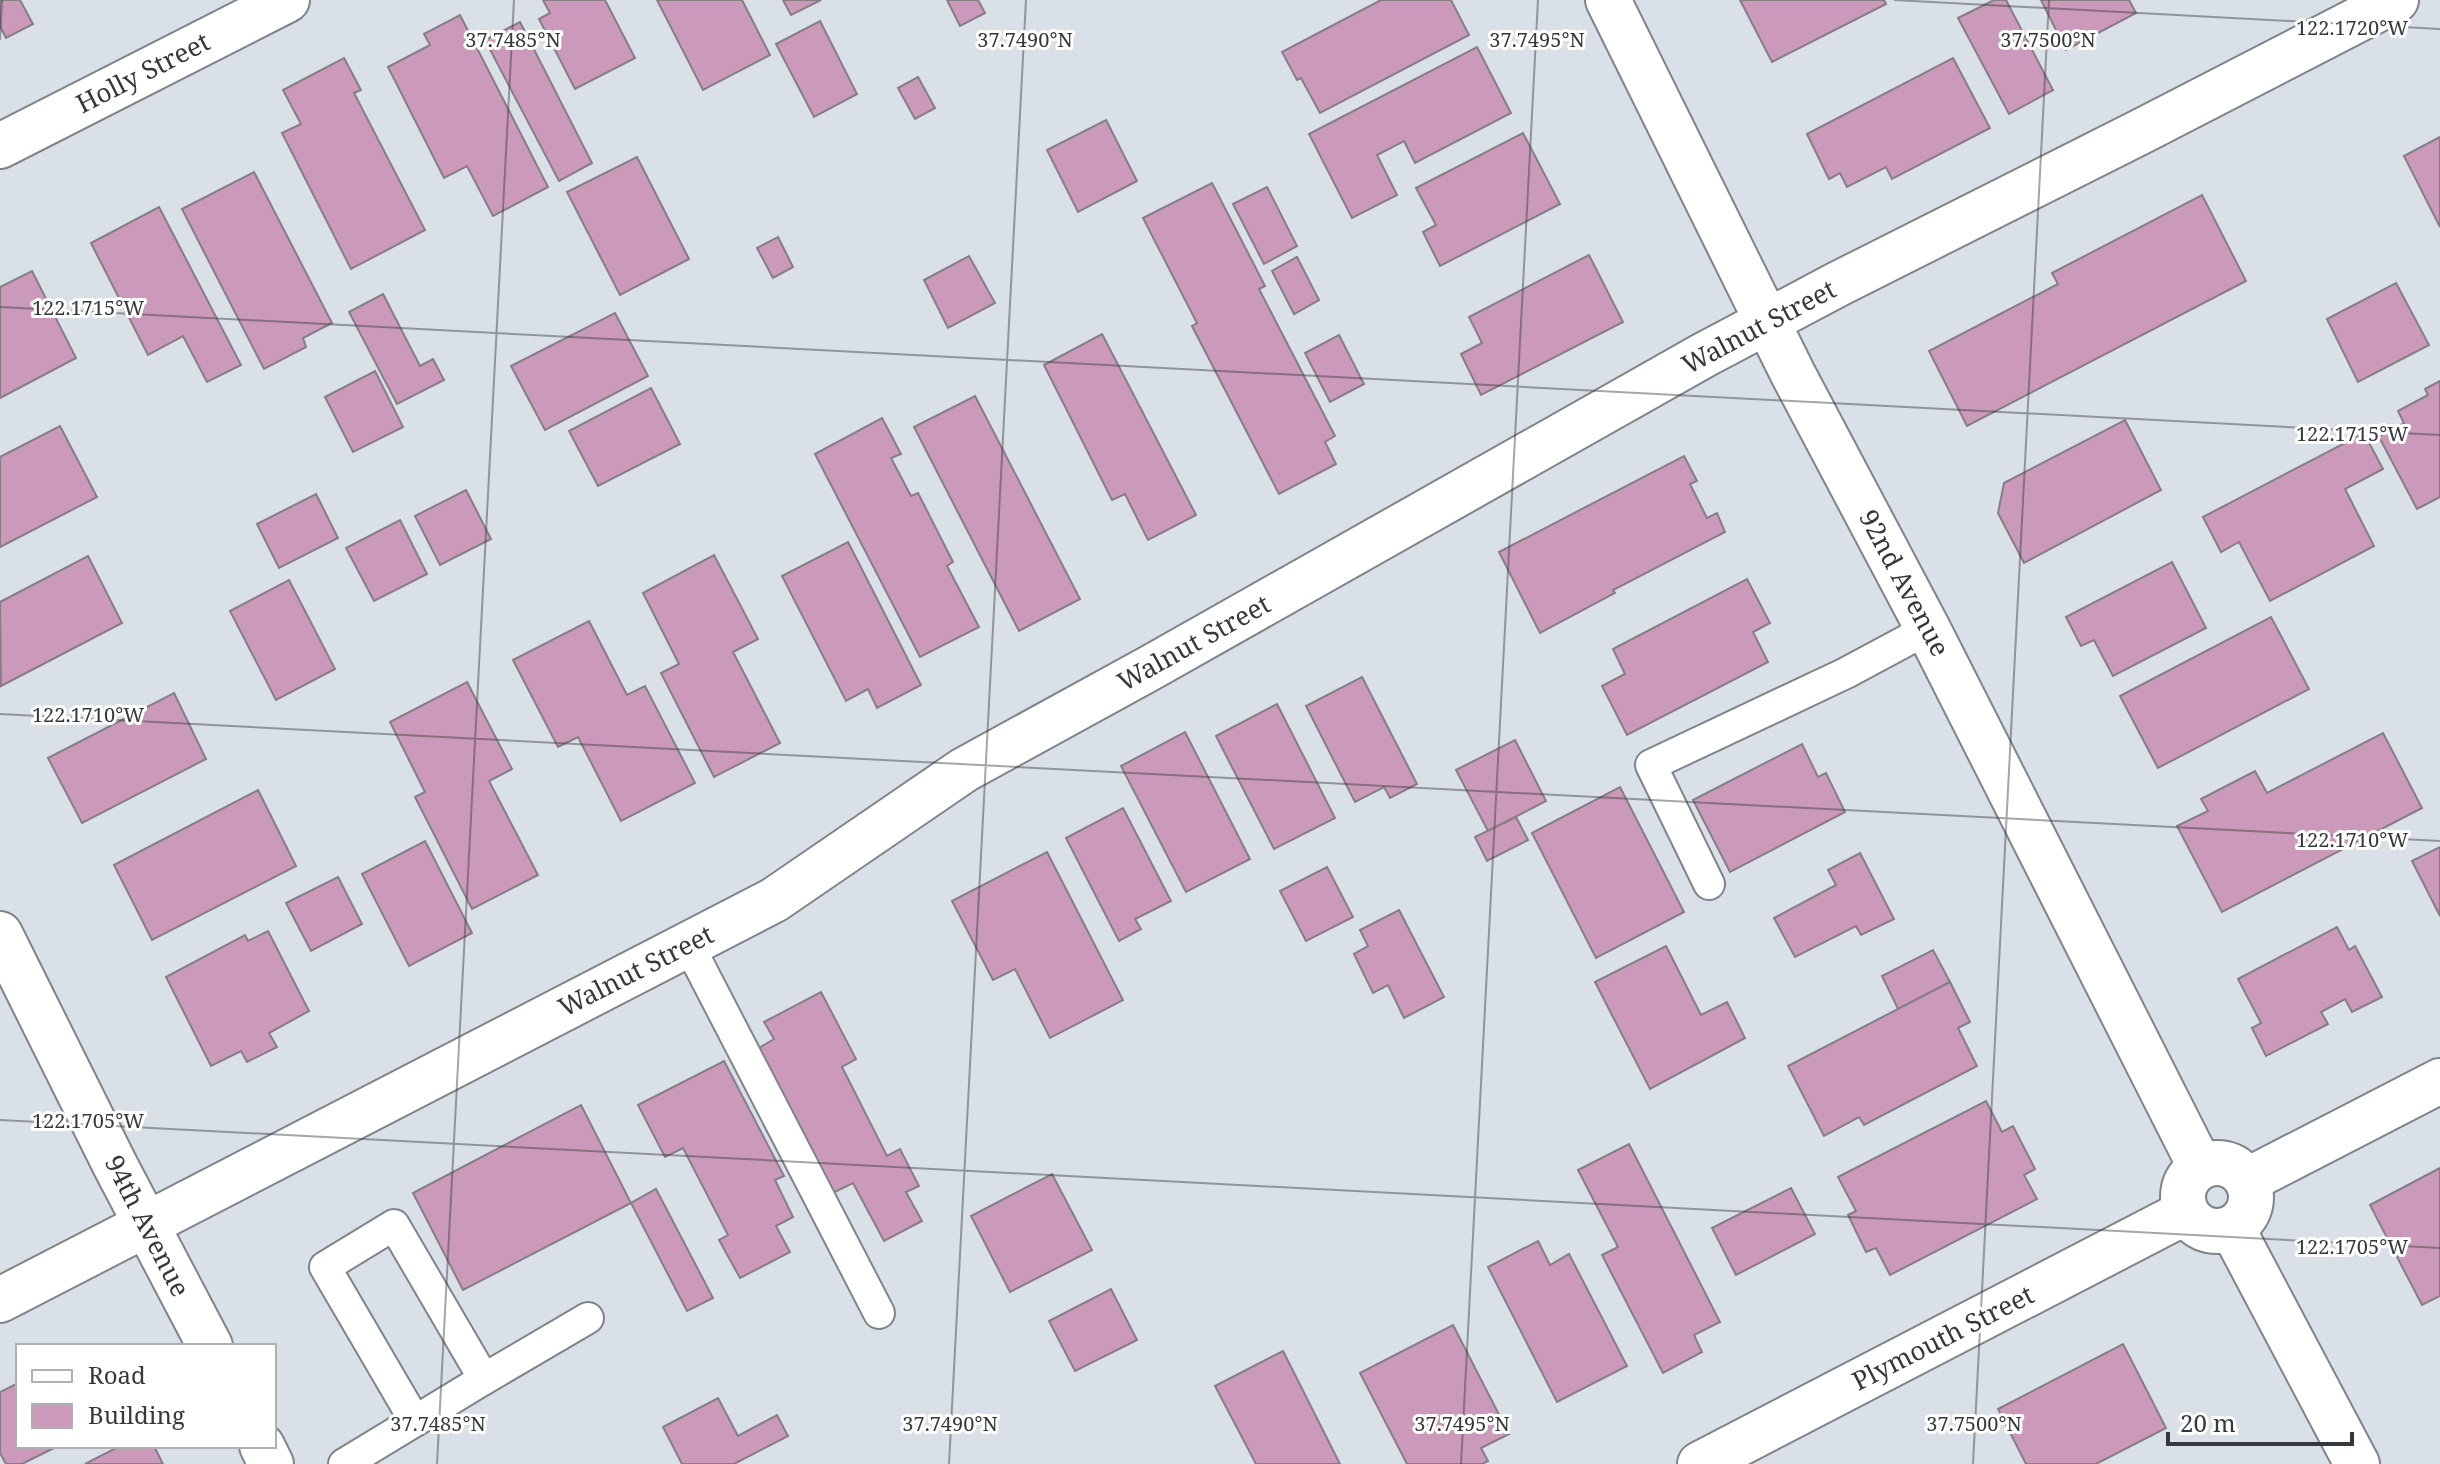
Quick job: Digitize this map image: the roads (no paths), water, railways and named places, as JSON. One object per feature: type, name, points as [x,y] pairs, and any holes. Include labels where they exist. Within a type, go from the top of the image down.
[{"type":"street","name":"Holly Street","points":[[0,146],[287,0]]},
{"type":"street","name":"92nd Avenue","points":[[1608,0],[1767,322],[1928,629],[2200,1166]]},
{"type":"street","name":"Walnut Street","points":[[0,1300],[774,900],[964,770],[1623,400],[1767,322],[2396,0]]},
{"type":"street","name":"94th Avenue","points":[[0,934],[209,1344]]},
{"type":"street","points":[[2248,1180],[2440,1081]]},
{"type":"street","points":[[2226,1164],[2248,1180],[2250,1207],[2244,1220],[2232,1228],[2218,1231],[2205,1230],[2193,1223],[2182,1199],[2184,1186],[2200,1166],[2226,1164]]},
{"type":"street","name":"Plymouth Street","points":[[1700,1464],[2186,1212]]},
{"type":"street","points":[[2232,1228],[2357,1464]]},
{"type":"lane","points":[[1709,884],[1651,765],[1846,673],[1928,629]]},
{"type":"lane","points":[[688,944],[879,1313]]},
{"type":"lane","points":[[415,1421],[325,1267],[394,1225],[484,1379]]},
{"type":"lane","points":[[344,1464],[588,1318]]}]
